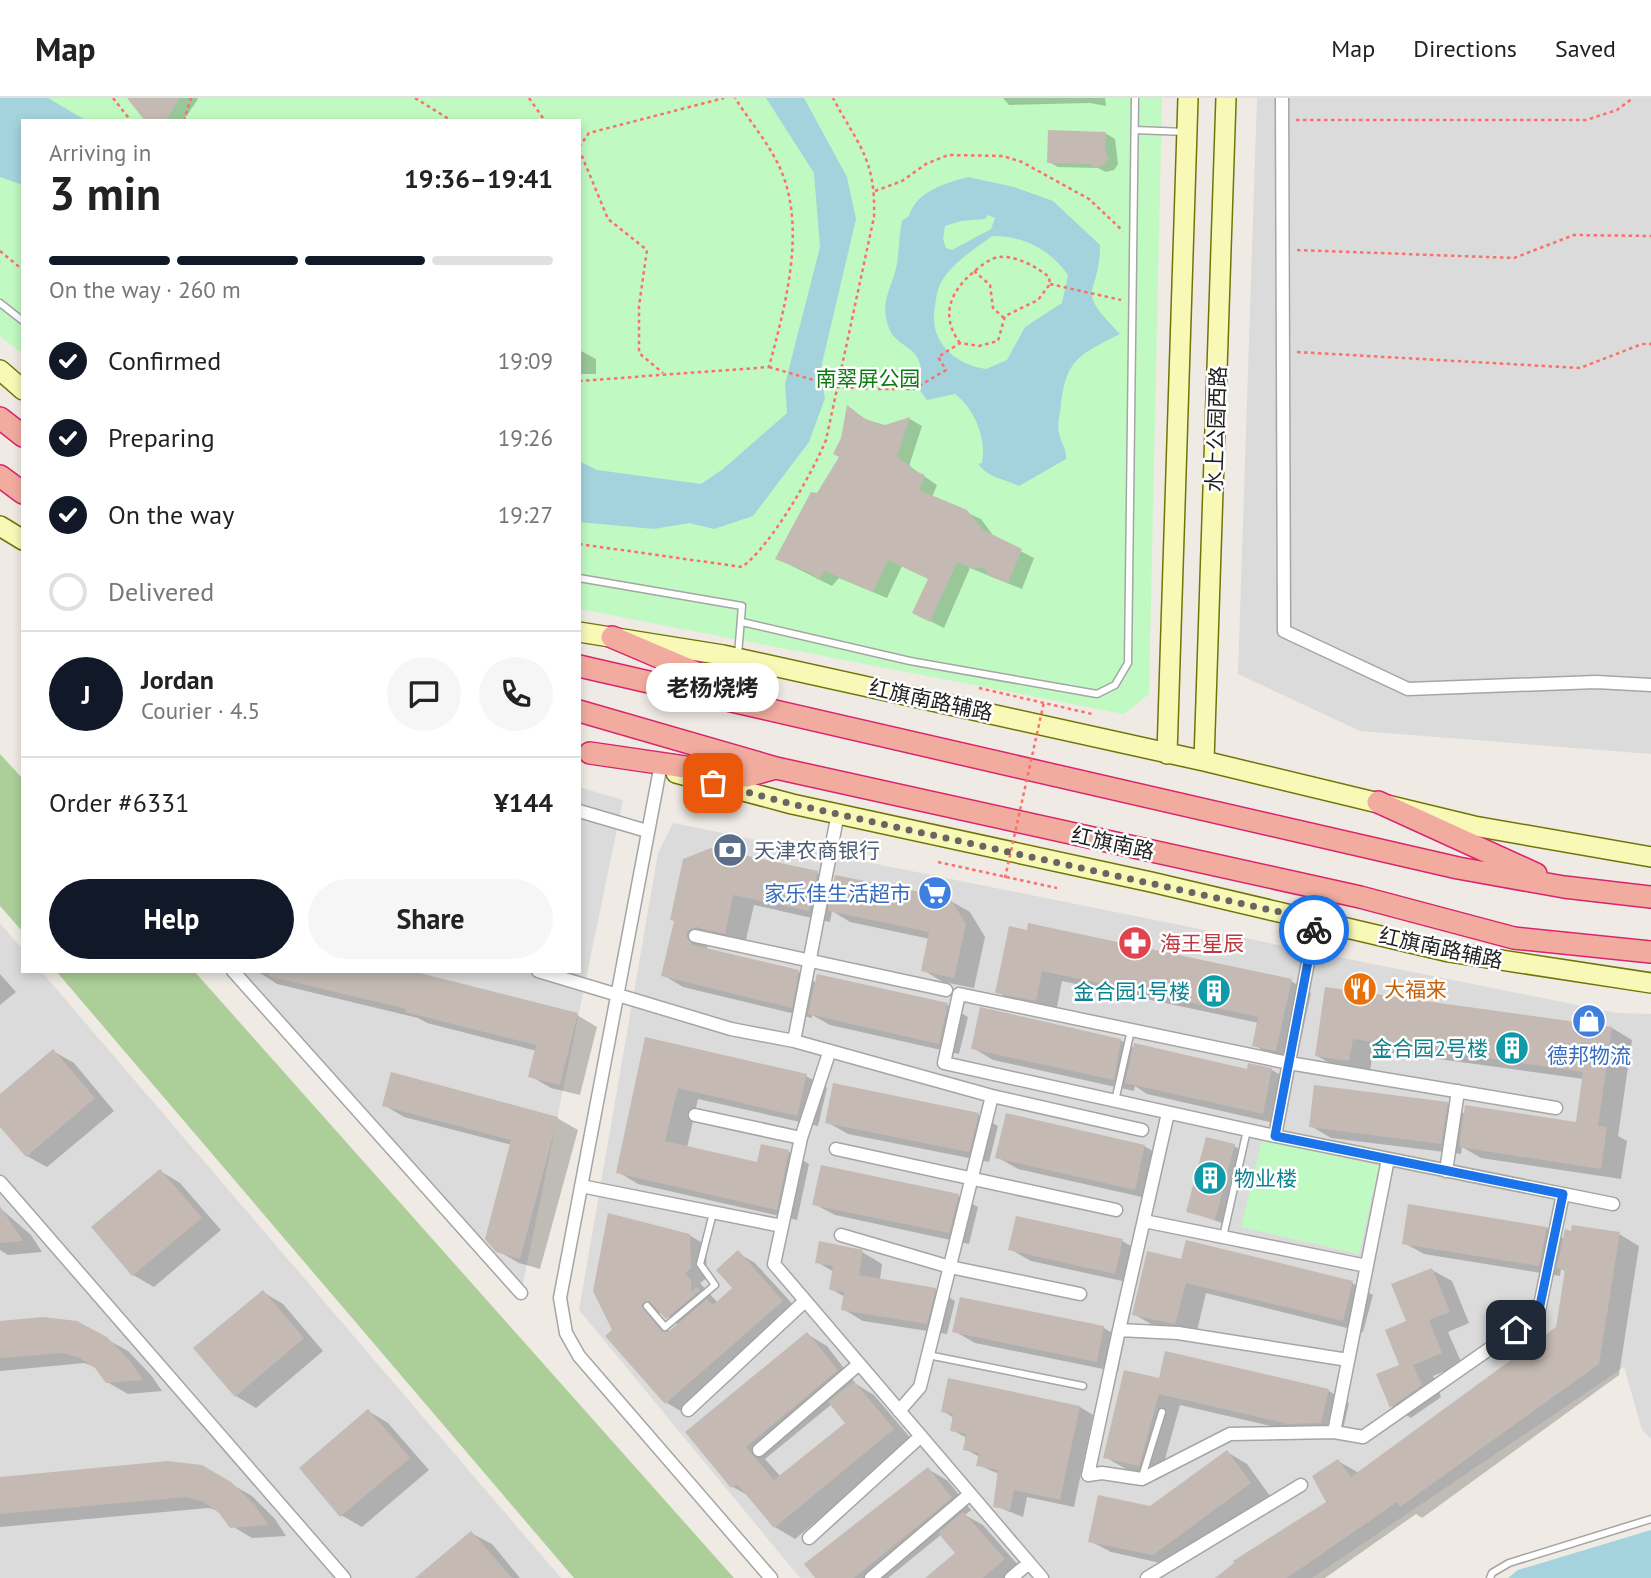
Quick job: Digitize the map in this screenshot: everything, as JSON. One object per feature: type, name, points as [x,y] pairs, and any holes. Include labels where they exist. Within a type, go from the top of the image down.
[{"type":"highway","points":[[0,418],[21,434]]},
{"type":"highway","points":[[0,476],[21,492]]},
{"type":"highway","points":[[612,637],[799,715]]},
{"type":"highway","points":[[581,666],[1458,868],[1564,887],[1651,897]]},
{"type":"highway","name":"红旗南路","points":[[581,712],[776,768],[1360,897],[1514,938],[1651,952]]},
{"type":"highway","points":[[584,751],[747,776],[776,768]]},
{"type":"highway","points":[[1378,802],[1564,887]]},
{"type":"main road","name":"水上公园西路","points":[[1167,754],[1188,98]]},
{"type":"main road","name":"水上公园西路","points":[[1204,761],[1226,98]]},
{"type":"main road","points":[[0,370],[21,388]]},
{"type":"main road","points":[[0,526],[21,539]]},
{"type":"main road","name":"红旗南路辅路","points":[[581,632],[737,658],[1204,761],[1532,838],[1651,857]]},
{"type":"main road","name":"红旗南路辅路","points":[[584,751],[838,813],[1449,952],[1651,983]]},
{"type":"street","points":[[1282,98],[1284,631],[1408,689],[1596,682],[1651,685]]},
{"type":"street","points":[[660,769],[561,1298],[566,1334],[579,1356],[771,1578]]},
{"type":"street","points":[[581,812],[647,831]]},
{"type":"street","points":[[794,1041],[838,813]]},
{"type":"street","points":[[1275,1136],[1316,920]]},
{"type":"street","points":[[695,936],[946,990]]},
{"type":"street","points":[[235,973],[521,1293]]},
{"type":"street","points":[[545,973],[732,1029],[794,1041],[829,1053],[992,1096],[1142,1130]]},
{"type":"street","points":[[1556,1108],[1289,1063],[959,994],[944,1063],[1275,1136],[1613,1204]]},
{"type":"street","points":[[829,1053],[801,1138],[774,1264],[1042,1578]]},
{"type":"street","points":[[1446,1171],[1458,1091]]},
{"type":"street","points":[[899,1410],[920,1387],[992,1096]]},
{"type":"street","points":[[1168,1113],[1088,1475],[1102,1473],[1142,1479],[1230,1434],[1334,1432],[1363,1437],[1538,1315],[1563,1194]]},
{"type":"street","points":[[695,1115],[801,1138]]},
{"type":"street","points":[[836,1149],[1116,1210]]},
{"type":"street","points":[[1334,1432],[1388,1159]]},
{"type":"street","points":[[0,1182],[344,1578]]},
{"type":"street","points":[[581,1186],[782,1226]]},
{"type":"street","points":[[1144,1221],[1367,1266]]},
{"type":"street","points":[[841,1235],[950,1267],[1080,1294]]},
{"type":"street","points":[[688,1410],[805,1301]]},
{"type":"street","points":[[1119,1329],[1178,1334],[1348,1360]]},
{"type":"street","points":[[759,1450],[859,1364]]},
{"type":"street","points":[[809,1538],[921,1436]]},
{"type":"street","points":[[1147,1578],[1301,1485]]},
{"type":"street","points":[[871,1578],[970,1494]]},
{"type":"street","points":[[1011,1578],[1029,1563]]},
{"type":"lane","points":[[743,622],[910,661],[1083,692],[1097,694],[1115,685],[1128,663],[1135,98]]},
{"type":"lane","points":[[1135,130],[1186,132]]},
{"type":"lane","points":[[0,303],[21,319]]},
{"type":"lane","points":[[581,578],[743,606],[737,658]]},
{"type":"lane","points":[[1115,1101],[1131,1030]]},
{"type":"lane","points":[[1223,1237],[1247,1130]]},
{"type":"lane","points":[[647,1306],[665,1327],[715,1285],[700,1264],[713,1213]]},
{"type":"lane","points":[[928,1355],[1083,1386]]},
{"type":"lane","points":[[1142,1479],[1162,1412]]},
{"type":"lane","points":[[1490,1578],[1492,1573],[1509,1563],[1651,1519]]},
{"type":"path","points":[[113,98],[129,119]]},
{"type":"path","points":[[185,119],[191,98]]},
{"type":"path","points":[[415,98],[449,119]]},
{"type":"path","points":[[529,98],[544,119]]},
{"type":"path","points":[[581,145],[589,133],[724,98]]},
{"type":"path","points":[[735,98],[771,150],[785,182],[793,228],[785,298],[769,367]]},
{"type":"path","points":[[581,544],[742,567],[758,556],[812,474],[826,440],[874,217],[875,191],[864,148],[833,98]]},
{"type":"path","points":[[1283,120],[1586,120],[1617,110],[1633,98]]},
{"type":"path","points":[[581,153],[608,219],[647,250],[639,306],[639,353],[664,374]]},
{"type":"path","points":[[875,191],[902,181],[926,164],[948,155],[1003,156],[1022,162],[1088,199],[1121,230],[1134,236]]},
{"type":"path","points":[[1283,250],[1514,258],[1574,235],[1651,236]]},
{"type":"path","points":[[0,251],[21,268]]},
{"type":"path","points":[[581,381],[769,367],[838,387],[914,389],[946,370],[938,357],[960,343],[990,346],[998,341],[1004,318],[1038,300],[1049,284],[1049,276],[1040,270],[1000,257],[974,271],[956,289],[949,306],[949,325],[960,343]]},
{"type":"path","points":[[974,271],[990,285],[993,308],[1004,318]]},
{"type":"path","points":[[1049,284],[1131,301]]},
{"type":"path","points":[[1283,351],[1580,368],[1642,344],[1651,344]]},
{"type":"path","points":[[979,688],[1093,714]]},
{"type":"path","points":[[1005,878],[1044,702]]},
{"type":"path","points":[[937,862],[1057,888]]},
{"type":"shaded area","points":[[1257,98],[1651,98],[1651,754],[1360,731],[1238,674]]},
{"type":"shaded area","points":[[581,788],[623,800],[521,1293],[235,973],[581,973]]},
{"type":"shaded area","points":[[673,823],[1617,1013],[1651,1014],[1651,1439],[1642,1430],[1624,1367],[1312,1578],[800,1578],[579,1310],[658,853]]},
{"type":"shaded area","points":[[0,923],[21,948],[21,973],[43,973],[561,1578],[0,1578]]},
{"type":"green space","name":"南翠屏公园","points":[[0,98],[1162,98],[1149,694],[1124,714],[581,609],[581,119],[21,119],[21,352],[0,336]]},
{"type":"green space","points":[[0,754],[21,777],[21,930],[0,906]]},
{"type":"green space","points":[[58,973],[196,973],[734,1578],[574,1578]]},
{"type":"green space","points":[[1262,1139],[1379,1166],[1359,1254],[1241,1227]]},
{"type":"water","points":[[0,98],[48,98],[84,119],[21,119],[21,184],[0,177]]},
{"type":"water","points":[[766,98],[804,98],[847,177],[856,219],[820,372],[825,398],[809,442],[753,516],[714,529],[689,523],[654,529],[581,522],[581,462],[597,470],[701,484],[723,469],[787,413],[785,384],[820,247],[814,173]]},
{"type":"water","points":[[968,177],[1014,187],[1053,201],[1100,245],[1093,299],[1105,318],[1120,334],[1078,359],[1067,376],[1058,426],[1066,459],[1019,486],[992,475],[978,464],[982,463],[983,444],[978,425],[968,407],[955,394],[927,400],[919,389],[920,362],[910,349],[896,339],[887,322],[886,299],[897,264],[902,221],[925,194],[942,185]],"holes":[[[988,215],[995,218],[991,229],[952,250],[946,248],[943,239],[945,226],[961,221],[985,219]],[[992,236],[1014,238],[1035,246],[1053,258],[1068,275],[1062,303],[1025,327],[1007,360],[986,369],[963,362],[954,356],[939,340],[934,318],[935,303],[943,279],[959,261]]]},
{"type":"water","points":[[1651,1530],[1651,1578],[1508,1578],[1518,1570]]},
{"type":"building","points":[[127,98],[180,98],[166,119],[143,119]]},
{"type":"building","points":[[1048,130],[1106,132],[1105,152],[1109,158],[1104,165],[1095,168],[1089,164],[1047,163]]},
{"type":"building","points":[[847,405],[865,419],[885,425],[910,417],[897,457],[911,466],[910,469],[925,475],[919,490],[967,510],[983,530],[1022,549],[1008,583],[989,576],[984,567],[974,569],[957,562],[930,622],[912,613],[928,579],[888,560],[873,592],[825,571],[818,580],[811,573],[775,559],[811,492],[817,493],[839,457],[833,454],[841,438]]},
{"type":"building","points":[[711,848],[818,871],[809,911],[733,895],[725,934],[696,927],[686,935],[693,945],[799,970],[792,1008],[661,976],[674,921],[670,920],[683,859]]},
{"type":"building","points":[[835,875],[950,898],[966,924],[954,978],[921,971],[929,932],[828,911]]},
{"type":"building","name":"金合园1号楼","points":[[1028,923],[1292,979],[1276,1051],[1252,1046],[1258,1017],[1042,971],[1036,1001],[995,993],[1009,926],[1027,930]]},
{"type":"building","points":[[269,973],[420,973],[578,1013],[560,1085],[528,1077],[536,1045],[405,1012],[406,1009],[269,976]]},
{"type":"building","points":[[817,974],[948,1003],[939,1044],[808,1014]]},
{"type":"building","name":"金合园2号楼","points":[[1325,987],[1612,1027],[1598,1126],[1607,1127],[1601,1169],[1459,1147],[1465,1105],[1576,1122],[1583,1072],[1353,1039],[1349,1061],[1315,1056]]},
{"type":"building","points":[[980,1007],[1121,1039],[1114,1080],[971,1049]]},
{"type":"building","points":[[645,1037],[807,1074],[797,1116],[678,1088],[665,1141],[757,1162],[761,1144],[789,1150],[777,1210],[616,1173]]},
{"type":"building","points":[[1134,1043],[1247,1069],[1248,1063],[1272,1068],[1263,1114],[1125,1083]]},
{"type":"building","points":[[53,1049],[95,1098],[26,1157],[0,1127],[0,1094]]},
{"type":"building","points":[[391,1072],[558,1117],[520,1259],[496,1252],[485,1239],[511,1140],[382,1106]]},
{"type":"building","points":[[833,1083],[979,1113],[969,1152],[825,1123]]},
{"type":"building","points":[[1314,1085],[1448,1102],[1441,1144],[1309,1127]]},
{"type":"building","points":[[1006,1113],[1145,1145],[1135,1190],[995,1158]]},
{"type":"building","name":"物业楼","points":[[1206,1137],[1235,1144],[1215,1220],[1186,1212]]},
{"type":"building","points":[[821,1165],[959,1194],[949,1233],[812,1205]]},
{"type":"building","points":[[160,1169],[202,1218],[132,1276],[91,1227]]},
{"type":"building","points":[[1408,1204],[1547,1227],[1539,1266],[1402,1244]]},
{"type":"building","points":[[0,1206],[23,1241],[0,1243]]},
{"type":"building","points":[[608,1213],[690,1234],[691,1268],[685,1273],[691,1280],[691,1292],[697,1287],[700,1290],[666,1319],[649,1301],[641,1305],[662,1332],[669,1331],[707,1299],[713,1305],[732,1288],[716,1270],[738,1250],[783,1301],[665,1404],[605,1336],[612,1330],[593,1291]]},
{"type":"building","points":[[1016,1216],[1123,1239],[1115,1274],[1008,1250]]},
{"type":"building","points":[[1572,1225],[1620,1232],[1599,1364],[1400,1507],[1397,1502],[1287,1578],[1215,1578],[1234,1563],[1233,1561],[1326,1502],[1312,1476],[1338,1459],[1351,1477],[1556,1327],[1565,1270],[1557,1268],[1565,1229],[1571,1231]]},
{"type":"building","points":[[1186,1240],[1353,1281],[1343,1321],[1186,1283],[1175,1324],[1132,1315],[1147,1251],[1181,1259]]},
{"type":"building","points":[[819,1241],[863,1250],[859,1275],[936,1288],[927,1324],[841,1310],[844,1292],[829,1290],[833,1266],[815,1263]]},
{"type":"building","points":[[1432,1268],[1450,1312],[1429,1320],[1442,1353],[1413,1365],[1422,1385],[1390,1408],[1376,1374],[1399,1365],[1385,1330],[1406,1321],[1391,1284]]},
{"type":"building","points":[[263,1290],[304,1338],[235,1397],[193,1348]]},
{"type":"building","points":[[960,1297],[1104,1326],[1097,1362],[952,1332]]},
{"type":"building","points":[[43,1317],[77,1321],[107,1337],[130,1361],[143,1380],[106,1383],[95,1368],[80,1358],[62,1353],[0,1358],[0,1321]]},
{"type":"building","points":[[807,1332],[838,1370],[746,1447],[774,1480],[845,1423],[828,1402],[854,1381],[894,1429],[774,1528],[737,1484],[731,1488],[685,1432]]},
{"type":"building","points":[[1165,1351],[1329,1389],[1321,1423],[1288,1424],[1159,1394],[1139,1466],[1103,1458],[1124,1370],[1159,1378]]},
{"type":"building","points":[[948,1378],[1080,1406],[1060,1500],[1014,1490],[1010,1510],[993,1507],[998,1470],[976,1466],[979,1453],[963,1450],[966,1434],[950,1431],[953,1414],[941,1412]]},
{"type":"building","points":[[368,1409],[410,1458],[340,1517],[299,1468]]},
{"type":"building","points":[[1227,1450],[1251,1483],[1153,1555],[1088,1542],[1098,1495],[1150,1506]]},
{"type":"building","points":[[168,1461],[202,1465],[231,1482],[255,1505],[268,1525],[230,1528],[219,1513],[204,1502],[186,1497],[0,1514],[0,1477]]},
{"type":"building","points":[[928,1467],[952,1498],[854,1578],[815,1578],[804,1564]]},
{"type":"building","points":[[963,1512],[1005,1559],[983,1578],[925,1578],[955,1553],[938,1533]]},
{"type":"building","points":[[471,1531],[512,1578],[415,1578]]},
{"type":"way so far","points":[[713,783],[792,804],[1316,920],[1314,930]]},
{"type":"place","name":"老杨烧烤","points":[[713,783]]},
{"type":"place","name":"天津农商银行","points":[[730,850]]},
{"type":"place","name":"家乐佳生活超市","points":[[935,893]]},
{"type":"place","name":"海王星辰","points":[[1135,943]]},
{"type":"place","name":"大福来","points":[[1360,989]]},
{"type":"place","name":"金合园1号楼","points":[[1214,991]]},
{"type":"place","name":"德邦物流","points":[[1589,1021]]},
{"type":"place","name":"金合园2号楼","points":[[1512,1048]]},
{"type":"place","name":"物业楼","points":[[1210,1178]]},
{"type":"route","points":[[1314,930],[1275,1136],[1563,1194],[1538,1315],[1516,1330]]}]
